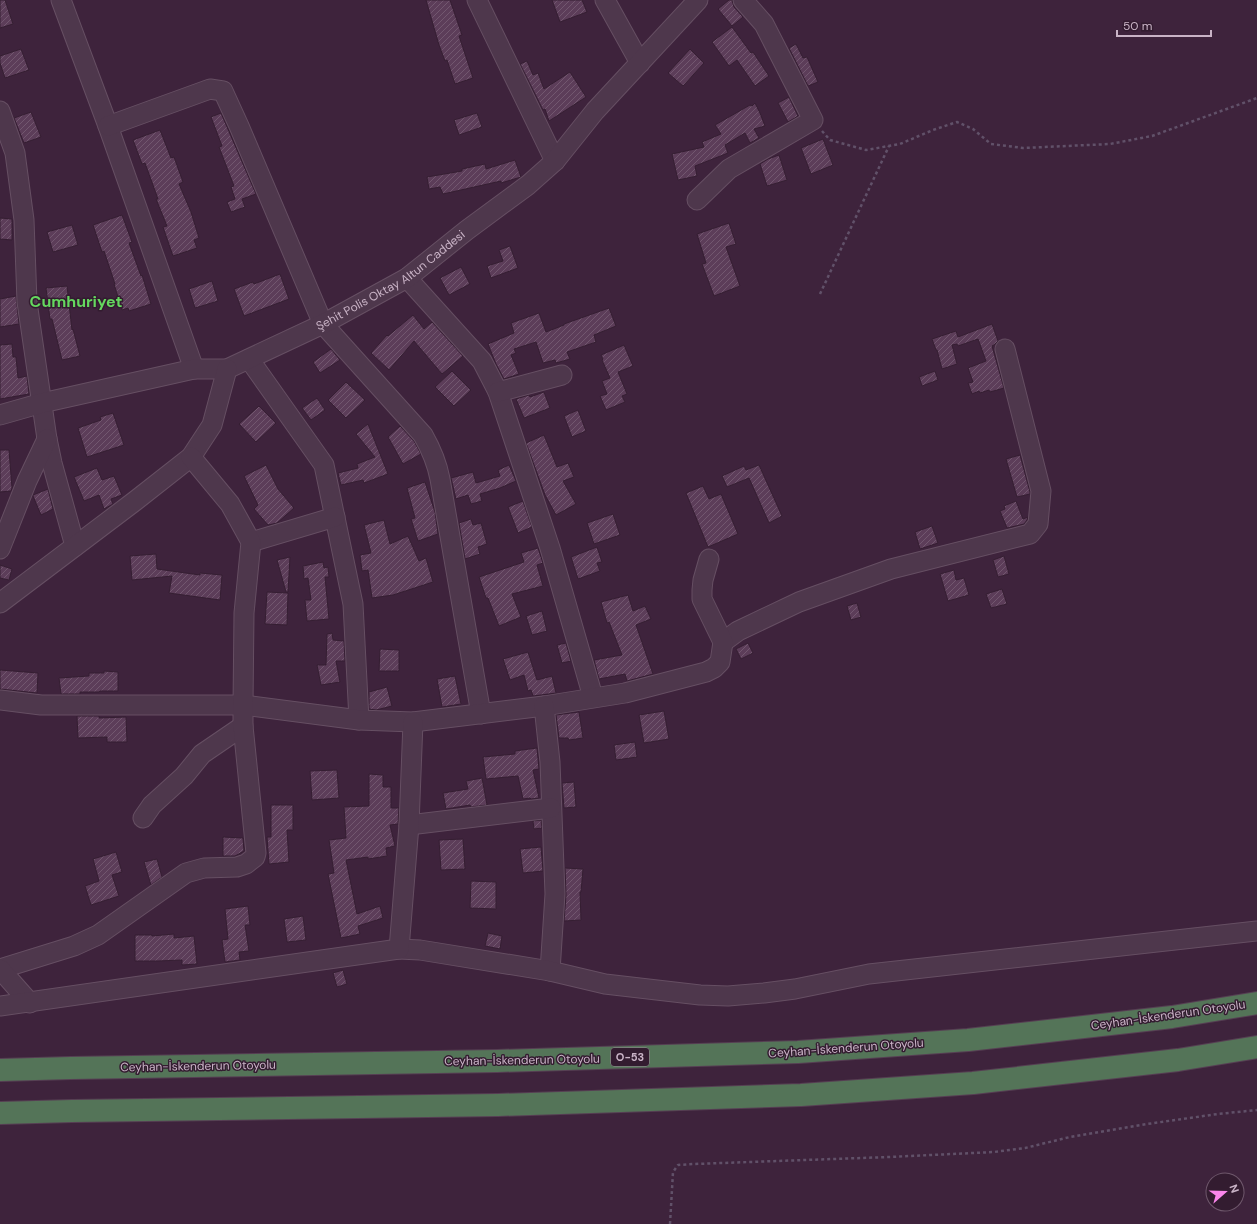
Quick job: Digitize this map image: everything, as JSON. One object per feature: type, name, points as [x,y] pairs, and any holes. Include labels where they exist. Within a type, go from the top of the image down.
[{"type":"highway","name":"Ceyhan-İskenderun Otoyolu","points":[[0,1070],[497,1061],[798,1052],[968,1040],[1172,1017],[1257,1003]]},
{"type":"highway","points":[[0,1113],[498,1104],[801,1095],[973,1083],[1178,1060],[1257,1047]]},
{"type":"street","points":[[61,0],[108,126],[194,369]]},
{"type":"street","points":[[477,0],[554,160]]},
{"type":"street","points":[[605,0],[640,63]]},
{"type":"street","name":"Şehit Polis Oktay Altun Caddesi","points":[[0,414],[42,402],[194,369],[226,369],[323,324],[407,278],[467,230],[528,185],[554,160],[595,111],[698,0]]},
{"type":"street","points":[[697,200],[729,169],[813,120],[764,24],[743,0]]},
{"type":"street","points":[[108,126],[210,89],[223,91],[323,324],[423,435],[432,452],[440,479],[481,714]]},
{"type":"street","points":[[0,111],[7,153],[24,220],[27,302],[47,439],[75,546]]},
{"type":"street","points":[[407,278],[482,361],[498,392],[550,548],[593,698]]},
{"type":"street","points":[[723,642],[738,631],[799,602],[891,570],[1030,534],[1038,524],[1041,491],[1005,349]]},
{"type":"street","points":[[249,359],[324,465],[353,604],[360,720]]},
{"type":"street","points":[[0,602],[191,457],[212,425],[226,369]]},
{"type":"street","points":[[498,392],[562,375]]},
{"type":"street","points":[[2,540],[47,439]]},
{"type":"street","points":[[30,1002],[0,969],[74,946],[98,935],[186,873],[204,868],[238,867],[246,864],[255,857],[256,853],[242,706],[244,613],[251,542],[230,504],[191,457]]},
{"type":"street","points":[[251,542],[335,517]]},
{"type":"street","points":[[0,700],[41,705],[242,706],[360,720],[413,722],[544,706],[625,693],[706,672],[714,668],[720,662],[723,642],[702,599],[703,580],[709,559]]},
{"type":"street","points":[[544,706],[550,762],[555,894],[550,971]]},
{"type":"street","points":[[399,949],[409,825],[413,722]]},
{"type":"street","points":[[143,818],[152,805],[184,776],[202,754],[243,726]]},
{"type":"street","points":[[409,825],[551,808]]},
{"type":"street","points":[[0,1006],[399,949],[420,950],[550,971],[605,984],[700,995],[728,996],[780,991],[869,974],[1257,931]]},
{"type":"path","points":[[813,120],[830,140],[866,150],[900,144],[957,122],[972,129],[992,144],[1023,148],[1110,144],[1152,136],[1257,98]]},
{"type":"path","points":[[820,294],[890,146]]},
{"type":"path","points":[[670,1224],[673,1172],[678,1165],[994,1152],[1025,1148],[1070,1137],[1132,1127],[1218,1114],[1257,1110]]},
{"type":"building","points":[[0,0],[5,0],[13,24],[0,28]]},
{"type":"building","points":[[426,0],[450,0],[462,35],[459,36],[473,78],[455,84],[447,60],[445,61],[439,45]]},
{"type":"building","points":[[552,0],[582,0],[587,12],[560,22]]},
{"type":"building","points":[[729,0],[732,0],[734,7],[743,17],[732,26],[718,9]]},
{"type":"building","points":[[732,27],[751,53],[753,52],[769,76],[755,86],[737,60],[729,66],[712,42]]},
{"type":"building","points":[[796,44],[803,58],[807,57],[818,82],[808,86],[789,48]]},
{"type":"building","points":[[21,49],[29,70],[5,78],[0,63],[0,56]]},
{"type":"building","points":[[690,49],[704,63],[683,86],[668,73]]},
{"type":"building","points":[[527,61],[533,75],[538,73],[544,89],[570,72],[586,97],[549,121],[545,109],[543,110],[520,64]]},
{"type":"building","points":[[789,97],[798,116],[788,122],[778,103]]},
{"type":"building","points":[[755,103],[765,126],[754,129],[759,138],[750,143],[745,133],[725,145],[728,153],[695,166],[697,176],[678,180],[672,154],[704,147],[702,142],[721,134],[715,125]]},
{"type":"building","points":[[31,112],[41,137],[24,143],[14,118]]},
{"type":"building","points":[[221,113],[256,194],[242,199],[245,207],[231,212],[227,202],[235,199],[231,187],[234,186],[219,147],[222,146],[211,117]]},
{"type":"building","points":[[477,113],[482,127],[459,135],[454,120]]},
{"type":"building","points":[[160,130],[171,158],[174,157],[183,182],[179,184],[191,212],[199,238],[194,240],[197,248],[173,256],[163,227],[167,226],[156,199],[158,199],[145,163],[142,164],[133,140]]},
{"type":"building","points":[[823,139],[833,165],[811,174],[801,148]]},
{"type":"building","points":[[779,155],[787,180],[767,186],[760,164]]},
{"type":"building","points":[[515,160],[521,177],[501,183],[501,181],[443,194],[440,187],[429,189],[427,177],[462,171],[462,169],[485,164],[486,169]]},
{"type":"building","points":[[122,215],[132,242],[129,243],[141,276],[142,275],[151,304],[129,311],[128,308],[122,310],[104,251],[102,252],[93,225]]},
{"type":"building","points":[[0,218],[12,219],[12,240],[0,239]]},
{"type":"building","points":[[729,223],[736,244],[726,247],[740,286],[714,296],[702,264],[706,263],[697,234]]},
{"type":"building","points":[[72,225],[78,245],[53,252],[47,232]]},
{"type":"building","points":[[510,246],[518,268],[491,278],[487,266],[503,261],[499,250]]},
{"type":"building","points":[[461,267],[470,284],[449,295],[440,278]]},
{"type":"building","points":[[280,274],[289,299],[244,316],[234,289],[253,282],[254,284]]},
{"type":"building","points":[[212,281],[218,301],[195,308],[189,289]]},
{"type":"building","points":[[67,286],[72,330],[73,329],[80,356],[62,360],[52,319],[50,319],[46,288]]},
{"type":"building","points":[[16,296],[19,324],[0,327],[0,299]]},
{"type":"building","points":[[609,308],[616,326],[594,335],[596,342],[567,352],[570,359],[556,363],[555,360],[543,363],[536,342],[514,349],[516,353],[511,355],[519,374],[504,379],[488,344],[514,333],[511,323],[539,313],[546,332]]},
{"type":"building","points":[[413,315],[424,329],[432,322],[463,356],[442,374],[414,341],[389,370],[371,353],[387,335],[388,336]]},
{"type":"building","points":[[992,324],[998,341],[992,346],[1004,388],[990,392],[989,390],[980,393],[979,391],[972,394],[968,383],[973,382],[968,368],[986,361],[978,339],[958,346],[957,344],[952,345],[957,364],[942,369],[937,350],[932,339],[956,331],[958,337]]},
{"type":"building","points":[[12,344],[13,357],[16,357],[18,378],[27,376],[29,394],[0,399],[0,345]]},
{"type":"building","points":[[624,345],[633,366],[618,372],[627,394],[622,396],[625,402],[606,410],[600,396],[607,394],[602,381],[610,378],[601,355]]},
{"type":"building","points":[[331,349],[340,360],[320,373],[313,362]]},
{"type":"building","points":[[452,371],[471,390],[454,406],[435,387]]},
{"type":"building","points":[[935,371],[938,380],[922,386],[919,377]]},
{"type":"building","points":[[346,382],[365,400],[346,418],[328,400]]},
{"type":"building","points":[[544,392],[550,408],[524,418],[516,399],[529,395],[530,397]]},
{"type":"building","points":[[317,398],[325,410],[311,420],[302,408]]},
{"type":"building","points":[[259,406],[276,423],[256,442],[239,424]]},
{"type":"building","points":[[578,410],[586,431],[572,437],[564,416]]},
{"type":"building","points":[[113,413],[124,445],[87,457],[78,428],[101,420],[100,417]]},
{"type":"building","points":[[368,424],[388,474],[364,483],[363,480],[341,485],[338,473],[358,468],[357,464],[375,457],[356,434]]},
{"type":"building","points":[[400,426],[414,441],[421,454],[403,464],[388,437]]},
{"type":"building","points":[[544,435],[557,467],[568,463],[574,477],[563,481],[576,504],[556,515],[545,495],[526,443]]},
{"type":"building","points":[[0,450],[9,450],[11,491],[0,492]]},
{"type":"building","points":[[1020,455],[1030,494],[1017,497],[1006,459]]},
{"type":"building","points":[[266,465],[278,489],[294,508],[277,523],[268,525],[254,509],[258,505],[244,476]]},
{"type":"building","points":[[509,465],[516,481],[480,494],[482,501],[471,504],[468,495],[456,499],[451,478],[473,472],[476,483],[500,476],[498,470]]},
{"type":"building","points":[[759,465],[782,516],[769,523],[749,478],[727,487],[722,476],[744,466],[746,470]]},
{"type":"building","points":[[97,468],[102,480],[114,476],[122,495],[111,499],[113,504],[104,509],[99,495],[84,501],[74,477]]},
{"type":"building","points":[[425,482],[435,512],[438,534],[418,541],[411,519],[415,518],[407,488]]},
{"type":"building","points":[[703,486],[709,499],[721,494],[738,534],[708,547],[686,493]]},
{"type":"building","points":[[48,489],[53,509],[41,515],[33,495]]},
{"type":"building","points":[[523,501],[532,527],[518,533],[508,507]]},
{"type":"building","points":[[1016,501],[1023,519],[1028,517],[1027,520],[1024,524],[1007,528],[1000,511],[1005,509],[1004,506]]},
{"type":"building","points":[[613,514],[620,535],[594,544],[587,523]]},
{"type":"building","points":[[471,519],[473,525],[481,523],[487,544],[478,547],[480,554],[465,559],[459,523]]},
{"type":"building","points":[[384,520],[390,544],[408,536],[419,561],[426,558],[433,582],[393,595],[372,598],[368,570],[362,571],[360,555],[371,553],[364,525]]},
{"type":"building","points":[[932,526],[938,543],[920,549],[915,532]]},
{"type":"building","points":[[597,547],[602,562],[597,563],[600,571],[578,579],[571,557]]},
{"type":"building","points":[[538,548],[543,563],[537,565],[543,586],[512,594],[521,617],[499,626],[488,598],[486,598],[479,577],[524,562],[521,553]]},
{"type":"building","points":[[156,554],[157,569],[200,575],[200,573],[222,575],[220,600],[169,593],[172,576],[132,580],[130,556]]},
{"type":"building","points":[[1004,556],[1009,574],[998,577],[993,560]]},
{"type":"building","points":[[290,557],[288,592],[286,592],[277,560]]},
{"type":"building","points":[[323,562],[324,568],[328,567],[329,577],[325,577],[329,619],[307,621],[305,600],[311,600],[308,578],[304,579],[303,566]]},
{"type":"building","points":[[0,565],[12,569],[9,580],[0,578]]},
{"type":"building","points":[[954,570],[956,580],[964,578],[969,595],[948,601],[940,574]]},
{"type":"building","points":[[1002,589],[1007,604],[991,608],[986,594]]},
{"type":"building","points":[[267,592],[288,593],[287,625],[265,624]]},
{"type":"building","points":[[628,595],[633,611],[645,606],[651,619],[636,625],[653,674],[627,681],[625,674],[599,679],[594,660],[622,655],[609,622],[607,623],[601,602]]},
{"type":"building","points":[[857,603],[861,617],[851,620],[847,606]]},
{"type":"building","points":[[542,611],[547,631],[532,635],[526,616]]},
{"type":"building","points":[[332,633],[333,640],[344,641],[345,661],[336,661],[340,682],[321,685],[317,665],[326,665],[327,634]]},
{"type":"building","points":[[566,643],[571,661],[562,663],[557,645]]},
{"type":"building","points":[[748,643],[753,653],[741,659],[736,649]]},
{"type":"building","points":[[380,649],[399,650],[399,671],[379,671]]},
{"type":"building","points":[[528,652],[537,680],[552,676],[556,693],[533,696],[531,690],[528,691],[524,675],[510,680],[503,659]]},
{"type":"building","points":[[0,670],[38,673],[37,693],[0,689]]},
{"type":"building","points":[[104,671],[118,672],[118,691],[61,694],[59,678],[89,676],[89,673],[104,673]]},
{"type":"building","points":[[455,676],[461,704],[442,707],[437,679]]},
{"type":"building","points":[[387,687],[392,706],[376,710],[369,709],[369,692]]},
{"type":"building","points":[[664,711],[669,739],[644,743],[639,715]]},
{"type":"building","points":[[579,712],[583,738],[569,740],[568,738],[559,738],[556,715]]},
{"type":"building","points":[[77,716],[99,716],[99,718],[126,717],[127,742],[107,742],[107,737],[78,738]]},
{"type":"building","points":[[635,742],[637,757],[616,760],[614,745]]},
{"type":"building","points":[[537,748],[539,769],[533,770],[539,798],[523,799],[518,776],[486,779],[483,757],[515,754],[515,751]]},
{"type":"building","points":[[337,770],[339,798],[312,800],[310,771]]},
{"type":"building","points":[[369,774],[383,775],[383,787],[391,787],[391,808],[399,808],[398,824],[390,825],[395,846],[386,848],[387,856],[346,860],[357,914],[380,906],[383,918],[358,926],[360,934],[341,938],[328,874],[334,873],[329,840],[346,838],[344,807],[369,806]]},
{"type":"building","points":[[482,778],[487,805],[471,807],[470,805],[446,809],[443,793],[468,789],[466,781]]},
{"type":"building","points":[[574,782],[576,807],[564,808],[562,783]]},
{"type":"building","points":[[271,805],[293,805],[293,830],[287,830],[289,862],[269,864],[267,837],[271,837]]},
{"type":"building","points":[[541,820],[542,828],[534,829],[533,821]]},
{"type":"building","points":[[223,837],[243,838],[244,851],[235,856],[223,856]]},
{"type":"building","points":[[463,839],[465,869],[441,870],[439,840]]},
{"type":"building","points":[[541,847],[543,871],[523,873],[520,849]]},
{"type":"building","points":[[116,852],[122,872],[112,875],[119,896],[91,905],[85,886],[99,881],[93,859]]},
{"type":"building","points":[[157,859],[162,877],[151,885],[144,862]]},
{"type":"building","points":[[565,868],[583,869],[580,892],[581,920],[564,921],[566,895]]},
{"type":"building","points":[[471,881],[496,882],[496,909],[470,908]]},
{"type":"building","points":[[248,906],[250,925],[245,925],[249,951],[239,952],[240,960],[225,962],[222,940],[228,939],[225,909]]},
{"type":"building","points":[[303,916],[306,940],[287,942],[284,919]]},
{"type":"building","points":[[488,933],[502,936],[500,949],[485,946]]},
{"type":"building","points":[[174,934],[174,938],[194,936],[197,964],[182,965],[182,960],[135,961],[135,935],[152,936]]},
{"type":"building","points":[[343,970],[347,984],[337,987],[333,973]]},
{"type":"district","name":"Cumhuriyet","points":[[76,301]]}]
